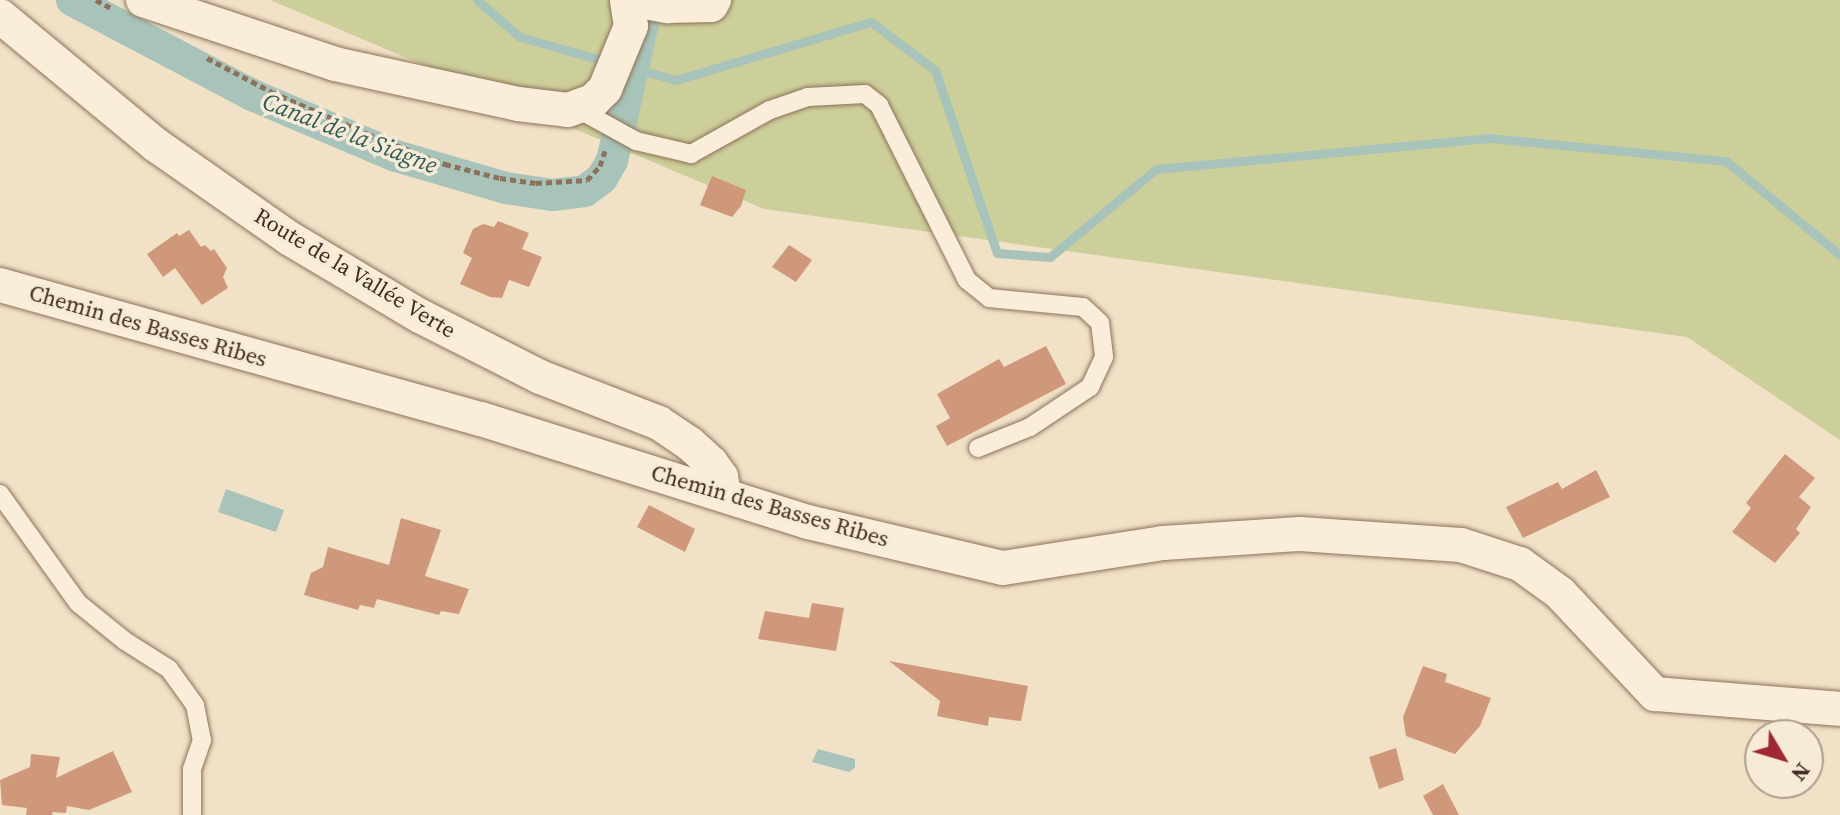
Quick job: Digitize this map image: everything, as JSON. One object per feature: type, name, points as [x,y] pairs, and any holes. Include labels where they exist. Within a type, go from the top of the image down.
[{"type":"street","points":[[132,6],[335,64],[518,104],[592,99],[631,9],[711,5],[714,0]]},
{"type":"street","name":"Route de la Vallée Verte","points":[[0,16],[156,145],[289,238],[420,316],[527,370],[659,423],[689,443],[711,463],[721,477],[724,493]]},
{"type":"street","name":"Chemin des Basses Ribes","points":[[0,285],[481,419],[724,493],[808,522],[1003,568],[1163,543],[1300,534],[1461,545],[1520,564],[1560,593],[1655,694],[1840,709]]},
{"type":"lane","points":[[592,99],[636,141],[691,154],[770,110],[808,97],[865,94],[879,105],[967,280],[989,298],[1045,306],[1083,307],[1100,323],[1104,357],[1090,387],[1030,427],[978,448]]},
{"type":"lane","points":[[0,494],[78,603],[125,641],[169,669],[195,705],[202,740],[192,769],[192,815]]},
{"type":"path","points":[[96,0],[132,6]]},
{"type":"path","points":[[196,52],[272,92],[368,134],[445,164],[500,178],[536,183],[587,180],[600,166],[605,151]]},
{"type":"green space","points":[[270,0],[1840,0],[1840,440],[1687,337],[764,209]]},
{"type":"water","points":[[226,489],[284,510],[276,532],[218,512]]},
{"type":"water","points":[[818,749],[855,759],[855,768],[849,772],[812,762]]},
{"type":"building","points":[[712,176],[746,190],[741,206],[732,217],[700,205]]},
{"type":"building","points":[[498,221],[529,233],[522,249],[542,257],[529,287],[509,280],[502,298],[490,297],[460,284],[472,258],[463,253],[473,229],[483,224],[494,227]]},
{"type":"building","points":[[189,230],[201,247],[205,245],[211,251],[214,249],[227,268],[223,277],[228,288],[202,305],[175,268],[163,277],[147,254],[177,233],[179,236]]},
{"type":"building","points":[[789,245],[812,260],[796,282],[772,267]]},
{"type":"building","points":[[1046,346],[1066,384],[947,446],[936,426],[950,418],[937,394],[999,359],[1004,367]]},
{"type":"building","points":[[1785,454],[1815,478],[1799,497],[1811,507],[1796,529],[1800,533],[1775,563],[1732,532],[1751,508],[1746,503]]},
{"type":"building","points":[[1596,470],[1610,497],[1523,538],[1506,507],[1558,482],[1562,489]]},
{"type":"building","points":[[649,505],[695,529],[685,552],[637,527]]},
{"type":"building","points":[[401,518],[441,530],[425,576],[469,589],[459,614],[441,611],[439,615],[377,599],[374,608],[360,605],[358,610],[304,595],[311,573],[323,567],[328,547],[389,565]]},
{"type":"building","points":[[812,603],[844,608],[836,651],[758,639],[765,611],[809,618]]},
{"type":"building","points":[[889,661],[1028,686],[1021,721],[989,717],[988,726],[937,716],[940,701]]},
{"type":"building","points":[[1423,666],[1447,674],[1445,682],[1491,698],[1480,726],[1455,754],[1406,736],[1403,717]]},
{"type":"building","points":[[1396,748],[1404,780],[1379,789],[1369,757]]},
{"type":"building","points":[[113,751],[132,792],[89,810],[67,806],[66,813],[53,812],[52,815],[26,815],[27,808],[2,805],[0,780],[30,767],[31,754],[60,757],[56,778]]},
{"type":"building","points":[[1443,784],[1459,815],[1433,815],[1423,796]]},
{"type":"waterway","name":"Canal de la Siagne","points":[[72,0],[252,95],[396,156],[506,188],[553,195],[585,191],[602,178],[612,161],[643,23]]},
{"type":"waterway","points":[[477,0],[520,37],[608,62]]},
{"type":"waterway","points":[[622,65],[676,80],[871,22],[935,70],[997,253],[1050,257],[1156,169],[1490,138],[1726,161],[1840,255]]}]
